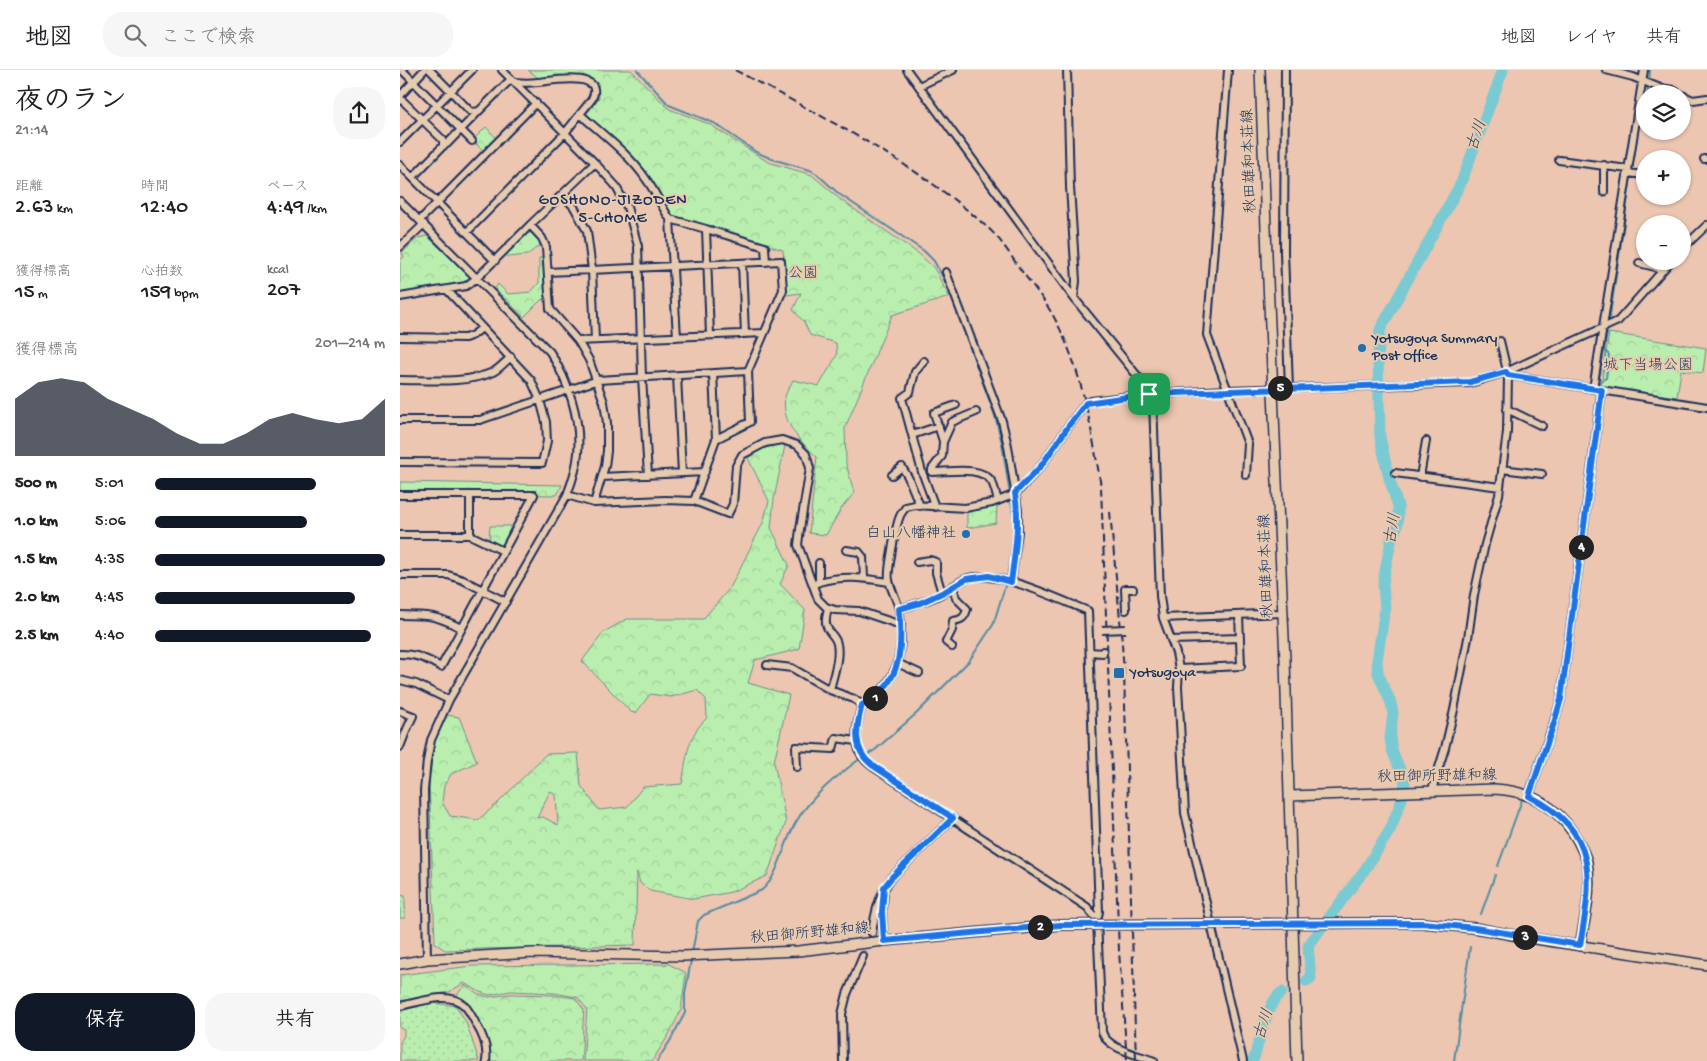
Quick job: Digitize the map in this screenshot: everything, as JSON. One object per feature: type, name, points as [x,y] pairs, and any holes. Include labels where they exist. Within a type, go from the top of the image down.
[{"type":"main road","name":"秋田雄和本荘線","points":[[1260,70],[1289,796],[1297,1061]]},
{"type":"main road","name":"秋田御所野雄和線","points":[[1289,796],[1495,788],[1526,794],[1543,803],[1570,826],[1587,861],[1587,906],[1580,945]]},
{"type":"main road","name":"秋田御所野雄和線","points":[[400,964],[427,959],[533,953],[706,956],[798,951],[1060,925],[1422,923],[1475,928],[1707,965]]},
{"type":"street","points":[[402,70],[472,141]]},
{"type":"street","points":[[424,70],[413,80],[400,97],[443,140],[443,146]]},
{"type":"street","points":[[430,70],[470,111],[478,111]]},
{"type":"street","points":[[400,142],[472,70]]},
{"type":"street","points":[[502,70],[596,163],[615,185],[627,207],[638,246],[642,378],[648,475]]},
{"type":"street","points":[[907,70],[1074,298],[1144,384],[1153,401],[1160,596],[1163,618],[1176,653],[1179,669],[1178,687],[1185,813],[1243,1061]]},
{"type":"street","points":[[919,86],[953,70]]},
{"type":"street","points":[[1067,70],[1070,187],[1076,281],[1074,298]]},
{"type":"street","points":[[1228,70],[1207,335],[1248,444],[1246,475]]},
{"type":"street","points":[[1285,70],[1284,252],[1289,388]]},
{"type":"street","points":[[1526,794],[1554,723],[1561,699],[1606,326],[1630,172],[1647,82],[1644,70]]},
{"type":"street","points":[[1611,71],[1654,85]]},
{"type":"street","points":[[467,232],[565,133],[595,93],[594,87],[589,82],[581,79],[523,83],[512,80]]},
{"type":"street","points":[[413,177],[478,111],[512,80]]},
{"type":"street","points":[[1691,99],[1707,98]]},
{"type":"street","points":[[400,247],[439,203],[536,103]]},
{"type":"street","points":[[580,114],[635,164],[647,180],[660,206],[670,219],[677,337]]},
{"type":"street","points":[[1559,160],[1604,165],[1636,173]]},
{"type":"street","points":[[400,296],[466,286],[495,261],[596,163]]},
{"type":"street","points":[[400,165],[495,261]]},
{"type":"street","points":[[1604,165],[1604,192]]},
{"type":"street","points":[[563,195],[574,207],[587,231],[592,270],[595,340]]},
{"type":"street","points":[[400,201],[546,347],[561,370],[569,390],[576,422],[578,453],[567,495],[449,700],[431,740],[425,778],[424,826],[427,959]]},
{"type":"street","points":[[670,219],[765,247],[766,262]]},
{"type":"street","points":[[530,225],[542,238],[546,248],[550,309],[578,341],[590,360],[598,380],[607,423],[607,451],[602,478],[594,503]]},
{"type":"street","points":[[1691,240],[1707,225]]},
{"type":"street","points":[[706,229],[710,335]]},
{"type":"street","points":[[548,272],[781,261],[783,290],[748,371],[750,422],[716,439]]},
{"type":"street","points":[[742,263],[745,334]]},
{"type":"street","points":[[862,705],[875,699],[884,688],[897,663],[901,650],[899,609],[888,578],[899,517],[906,507],[965,508],[998,501],[1014,494],[1041,466],[1086,403],[1149,394],[1470,382],[1507,374],[1618,322],[1661,272],[1659,270]]},
{"type":"street","points":[[946,272],[1002,421],[1018,510],[1018,532],[1008,581]]},
{"type":"street","points":[[400,462],[542,463],[547,441],[546,422],[540,400],[531,380],[447,290]]},
{"type":"street","points":[[400,337],[465,338],[482,328]]},
{"type":"street","points":[[578,341],[764,333]]},
{"type":"street","points":[[1432,790],[1454,710],[1474,595],[1500,487],[1507,432],[1507,374],[1500,341]]},
{"type":"street","points":[[400,380],[464,380],[479,377],[494,372],[511,357]]},
{"type":"street","points":[[924,361],[915,372],[910,392],[902,398],[924,477],[935,507]]},
{"type":"street","points":[[400,420],[480,420],[598,380],[748,371]]},
{"type":"street","points":[[694,501],[716,439],[713,373]]},
{"type":"street","points":[[1507,374],[1707,407]]},
{"type":"street","points":[[677,376],[682,473]]},
{"type":"street","points":[[932,472],[932,469],[942,456],[943,442],[934,413],[956,405]]},
{"type":"street","points":[[1507,409],[1542,426]]},
{"type":"street","points":[[943,442],[952,422],[976,412]]},
{"type":"street","points":[[912,435],[939,426]]},
{"type":"street","points":[[567,495],[594,503],[665,500],[694,501],[728,514],[733,504],[736,466],[742,455],[765,443],[782,440],[797,445],[806,454],[810,468],[798,545],[816,584]]},
{"type":"street","points":[[1420,477],[1426,441]]},
{"type":"street","points":[[892,475],[902,467],[912,484],[920,506]]},
{"type":"street","points":[[1502,469],[1542,474]]},
{"type":"street","points":[[924,477],[932,472],[978,471],[991,482],[998,501]]},
{"type":"street","points":[[602,478],[705,472]]},
{"type":"street","points":[[1395,474],[1500,487]]},
{"type":"street","points":[[400,495],[534,496],[441,667],[426,658],[414,654],[400,654]]},
{"type":"street","points":[[470,496],[470,535]]},
{"type":"street","points":[[400,535],[470,535],[503,551]]},
{"type":"street","points":[[846,550],[859,552],[863,557],[864,578]]},
{"type":"street","points":[[917,562],[930,560],[936,562],[936,573],[942,593]]},
{"type":"street","points":[[819,563],[816,584],[818,599],[828,608],[859,611],[900,625]]},
{"type":"street","points":[[400,575],[448,575],[463,580],[506,602]]},
{"type":"street","points":[[899,609],[920,603],[966,579],[979,576],[1008,581],[1088,611],[1099,912],[1096,920],[1103,1036],[1118,1049],[1154,1061]]},
{"type":"street","points":[[816,584],[835,577],[864,578],[889,582]]},
{"type":"street","points":[[952,647],[946,642],[952,630],[953,621],[960,620],[966,616],[967,609],[956,598],[953,586]]},
{"type":"street","points":[[1126,610],[1125,589],[1133,589]]},
{"type":"street","points":[[828,608],[826,627],[836,639],[838,646],[836,669],[830,690]]},
{"type":"street","points":[[1163,618],[1282,613]]},
{"type":"street","points":[[400,614],[430,615],[444,619],[461,628]]},
{"type":"street","points":[[1179,669],[1241,666],[1239,615]]},
{"type":"street","points":[[1102,630],[1126,630]]},
{"type":"street","points":[[1171,640],[1240,638]]},
{"type":"street","points":[[1090,652],[1103,653],[1103,651]]},
{"type":"street","points":[[897,663],[919,673]]},
{"type":"street","points":[[767,665],[792,668],[830,690],[854,699],[862,705]]},
{"type":"street","points":[[400,680],[416,684],[449,700]]},
{"type":"street","points":[[862,705],[856,741],[863,757],[892,779],[1088,907],[1096,920]]},
{"type":"street","points":[[400,711],[413,716],[400,747]]},
{"type":"street","points":[[798,767],[796,747],[833,749],[836,738],[856,741]]},
{"type":"street","points":[[872,933],[876,906],[884,887],[953,818]]},
{"type":"street","points":[[884,887],[882,912],[884,941]]},
{"type":"street","points":[[843,1061],[842,1014],[863,956]]},
{"type":"street","points":[[400,1006],[449,998],[464,1005],[480,1029],[484,1040],[486,1061]]},
{"type":"green space","name":"公園","points":[[528,70],[631,70],[669,109],[709,124],[768,162],[812,175],[841,200],[919,254],[934,268],[949,297],[892,315],[845,428],[846,463],[854,493],[841,509],[826,535],[809,533],[817,457],[793,431],[786,415],[785,397],[793,380],[819,386],[837,355],[836,343],[810,335],[804,322],[793,310],[801,293],[786,295],[783,250],[672,215],[654,183],[592,124],[587,113],[599,98],[598,83],[582,76],[540,79]]},
{"type":"green space","points":[[486,127],[498,140],[485,152],[478,146],[475,138]]},
{"type":"green space","points":[[527,233],[532,233],[540,245],[527,255],[508,257],[506,255]]},
{"type":"green space","points":[[427,236],[470,276],[462,285],[404,294],[400,290],[400,260],[404,257],[402,253],[418,238]]},
{"type":"green space","points":[[539,258],[544,258],[547,305],[542,299],[524,317],[495,289],[498,284],[508,294],[531,292],[539,283]]},
{"type":"green space","name":"城下当場公園","points":[[1609,333],[1706,348],[1703,373],[1681,370],[1677,397],[1601,386]]},
{"type":"green space","points":[[780,444],[785,445],[774,499],[771,528],[789,565],[780,584],[805,610],[799,649],[755,660],[748,683],[789,695],[774,762],[786,822],[767,876],[731,892],[694,899],[650,891],[640,883],[637,872],[635,945],[445,950],[435,943],[429,779],[434,742],[446,715],[459,717],[477,762],[451,774],[444,786],[442,802],[450,816],[478,820],[498,803],[546,754],[578,753],[581,786],[599,810],[627,807],[643,787],[682,784],[691,740],[700,725],[707,718],[706,699],[697,690],[671,697],[650,694],[636,713],[631,712],[582,661],[604,632],[627,619],[703,619],[730,588],[763,523],[769,501],[748,458],[762,449]],"holes":[[[550,791],[556,795],[558,825],[543,817],[537,818]]]},
{"type":"green space","points":[[400,482],[562,485],[557,495],[400,493]]},
{"type":"green space","points":[[997,506],[996,523],[967,528],[967,511]]},
{"type":"green space","points":[[490,526],[511,526],[503,544],[500,546],[489,541]]},
{"type":"green space","points":[[400,895],[405,896],[405,918],[400,918]]},
{"type":"green space","points":[[669,964],[686,973],[681,1010],[668,1036],[652,1061],[583,1061],[587,1009],[577,997],[554,993],[511,991],[489,995],[464,983],[449,992],[400,1001],[400,975],[472,966]]},
{"type":"green space","points":[[465,985],[478,994],[489,997],[511,994],[553,995],[575,998],[584,1010],[581,1061],[491,1061],[487,1038],[466,1004],[456,996]]},
{"type":"green space","points":[[432,1003],[456,1006],[466,1022],[479,1061],[400,1061],[400,1042],[404,1036],[404,1030],[400,1028],[400,1011]]},
{"type":"waterway","points":[[637,70],[669,105],[714,123],[756,152],[817,174],[839,194],[924,251],[934,261],[947,285],[995,416],[1002,443],[1014,521],[1007,579]]},
{"type":"waterway","name":"古川","points":[[1306,981],[1311,978],[1308,946],[1366,868],[1390,830],[1402,799],[1405,782],[1392,750],[1390,739],[1393,713],[1391,703],[1378,673],[1377,661],[1385,608],[1384,575],[1398,517],[1398,506],[1389,478],[1380,437],[1378,358],[1380,330],[1461,183],[1503,70]]},
{"type":"waterway","points":[[1649,82],[1650,70]]},
{"type":"waterway","points":[[1632,171],[1637,140]]},
{"type":"waterway","points":[[1609,322],[1631,176]]},
{"type":"waterway","points":[[1526,791],[1557,700],[1599,379],[1608,327]]},
{"type":"waterway","points":[[1598,383],[1606,378],[1609,355],[1604,350]]},
{"type":"waterway","points":[[865,756],[875,750],[917,713],[969,661],[993,625],[1006,583]]},
{"type":"waterway","points":[[692,953],[698,921],[704,915],[762,890],[773,876],[792,830],[802,813],[825,787],[861,758]]},
{"type":"waterway","points":[[1498,866],[1523,797]]},
{"type":"waterway","points":[[1481,914],[1495,875]]},
{"type":"waterway","points":[[1454,1061],[1470,947]]},
{"type":"waterway","points":[[657,1061],[685,1013],[685,994],[691,960]]},
{"type":"waterway","name":"古川","points":[[1253,1061],[1268,1013],[1272,1004],[1282,992]]},
{"type":"tunnel","points":[[863,956],[872,933]]},
{"type":"railway","points":[[735,70],[834,123],[898,161],[959,204],[988,228],[1045,303],[1057,323],[1074,362],[1085,403],[1101,487],[1119,951],[1127,1061]]},
{"type":"railway","points":[[1110,512],[1124,673],[1136,1061]]},
{"type":"place","name":"Yotsugoya Summary Post Office","points":[[1362,348]]},
{"type":"place","name":"白山八幡神社","points":[[966,534]]},
{"type":"place","name":"Yotsugoya","points":[[1119,673]]},
{"type":"district","name":"GOSHONO-JIZODEN 5-CHOME","points":[[613,210]]},
{"type":"route","points":[[1506,372],[1508,375],[1602,390],[1561,699],[1529,796],[1543,803],[1570,826],[1587,861],[1587,906],[1580,945],[1475,928],[1422,923],[1060,925],[884,941],[882,912],[884,887],[953,818],[866,761],[861,755],[856,741],[862,705],[875,699],[884,688],[899,659],[901,629],[899,609],[920,603],[966,579],[989,576],[1011,582],[1018,532],[1018,510],[1015,493],[1041,466],[1086,403],[1149,394],[1302,387],[1432,385],[1470,382],[1506,372]]}]
